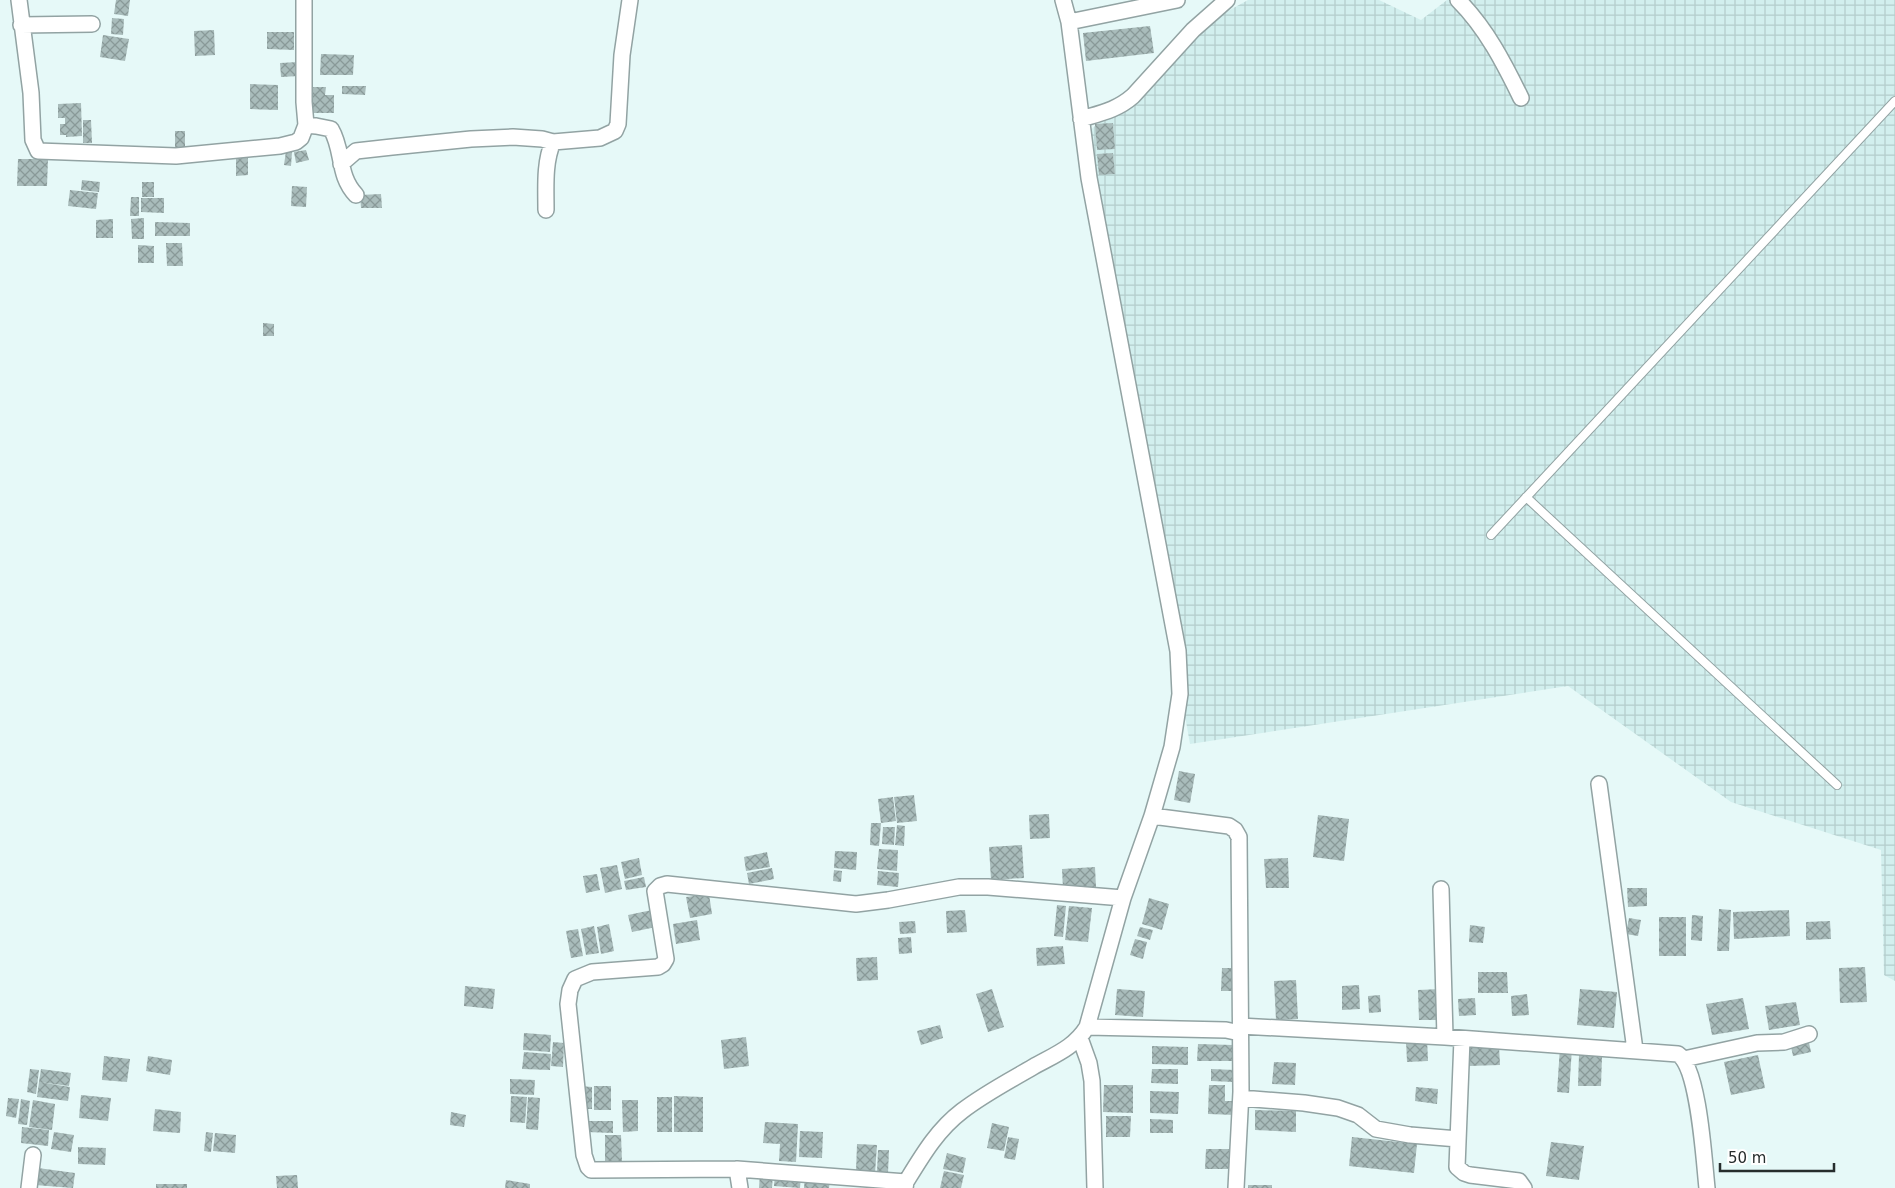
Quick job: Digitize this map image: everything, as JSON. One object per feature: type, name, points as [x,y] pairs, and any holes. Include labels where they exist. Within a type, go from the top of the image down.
[{"type":"street","points":[[19,0],[31,93],[32,140],[38,151],[176,156],[280,146],[296,142],[301,138],[306,125],[304,102],[304,0]]},
{"type":"street","points":[[341,164],[356,151],[392,146],[504,138],[542,139],[554,142],[600,138],[615,131],[619,116],[622,55],[630,0]]},
{"type":"street","points":[[1063,0],[1069,22],[1089,178],[1178,651],[1180,694],[1172,747],[1084,1032],[1092,1081],[1095,1188]]},
{"type":"street","points":[[1069,22],[1177,0]]},
{"type":"street","points":[[1081,119],[1114,110],[1133,96],[1194,30],[1227,0]]},
{"type":"street","points":[[1458,0],[1471,13],[1494,46],[1521,98]]},
{"type":"street","points":[[21,25],[92,24]]},
{"type":"street","points":[[306,125],[331,129],[336,137],[344,178],[356,195]]},
{"type":"street","points":[[546,210],[546,178],[550,152],[554,142]]},
{"type":"street","points":[[1599,784],[1635,1050]]},
{"type":"street","points":[[1152,816],[1229,826],[1235,830],[1239,837],[1241,1098],[1236,1188]]},
{"type":"street","points":[[1124,898],[959,886],[888,900],[856,904],[667,884],[660,886],[655,891],[666,959],[663,964],[658,967],[592,972],[575,979],[570,990],[568,1004],[586,1162],[590,1170],[737,1169],[905,1185],[933,1139],[961,1111],[988,1093],[1068,1049],[1084,1032],[1240,1029],[1445,1037],[1675,1053],[1684,1059],[1690,1072],[1696,1099],[1707,1188]]},
{"type":"street","points":[[1441,889],[1445,1037]]},
{"type":"street","points":[[1684,1059],[1757,1043],[1784,1042],[1809,1034]]},
{"type":"street","points":[[1462,1039],[1456,1163],[1460,1170],[1470,1175],[1519,1181],[1524,1188]]},
{"type":"street","points":[[1241,1098],[1338,1108],[1358,1115],[1376,1129],[1410,1135],[1458,1139]]},
{"type":"street","points":[[28,1188],[33,1155]]},
{"type":"street","points":[[737,1169],[740,1188]]},
{"type":"lane","points":[[1491,535],[1895,101]]},
{"type":"lane","points":[[1526,497],[1838,785]]},
{"type":"shaded area","points":[[1248,0],[1379,0],[1421,20],[1447,0],[1895,0],[1895,981],[1884,975],[1881,850],[1731,802],[1568,686],[1190,744],[1083,137],[1206,23]]},
{"type":"building","points":[[116,0],[130,0],[128,16],[114,14]]},
{"type":"building","points":[[112,18],[124,19],[123,35],[111,34]]},
{"type":"building","points":[[1150,26],[1154,53],[1086,61],[1083,33]]},
{"type":"building","points":[[214,30],[215,55],[195,56],[194,31]]},
{"type":"building","points":[[267,32],[294,32],[294,50],[267,49]]},
{"type":"building","points":[[103,35],[129,39],[125,61],[100,57]]},
{"type":"building","points":[[321,54],[354,55],[353,75],[320,75]]},
{"type":"building","points":[[298,62],[299,76],[281,77],[280,63]]},
{"type":"building","points":[[250,84],[278,85],[278,110],[250,109]]},
{"type":"building","points":[[342,86],[366,86],[365,95],[342,94]]},
{"type":"building","points":[[312,87],[326,87],[325,95],[334,95],[334,113],[311,113]]},
{"type":"building","points":[[81,103],[82,136],[66,137],[66,135],[60,135],[60,124],[65,124],[65,118],[58,118],[58,104]]},
{"type":"building","points":[[83,120],[91,120],[92,143],[83,143]]},
{"type":"building","points":[[1113,123],[1115,149],[1097,150],[1095,124]]},
{"type":"building","points":[[175,131],[185,131],[185,147],[175,147]]},
{"type":"building","points":[[306,150],[309,160],[296,163],[294,152]]},
{"type":"building","points":[[286,151],[292,152],[291,166],[284,165]]},
{"type":"building","points":[[1113,153],[1115,174],[1099,175],[1097,154]]},
{"type":"building","points":[[236,156],[248,156],[248,175],[236,176]]},
{"type":"building","points":[[18,159],[48,159],[47,186],[17,186]]},
{"type":"building","points":[[82,180],[100,182],[99,192],[81,190]]},
{"type":"building","points":[[142,182],[154,182],[154,197],[142,197]]},
{"type":"building","points":[[292,186],[307,187],[306,207],[291,206]]},
{"type":"building","points":[[70,190],[98,193],[96,209],[68,206]]},
{"type":"building","points":[[381,194],[382,208],[361,208],[360,195]]},
{"type":"building","points":[[131,197],[139,197],[139,216],[130,216]]},
{"type":"building","points":[[141,198],[164,198],[164,213],[141,212]]},
{"type":"building","points":[[144,218],[144,239],[132,239],[131,219]]},
{"type":"building","points":[[113,219],[113,238],[96,238],[96,220]]},
{"type":"building","points":[[155,222],[190,223],[190,236],[155,236]]},
{"type":"building","points":[[166,243],[182,243],[183,266],[167,266]]},
{"type":"building","points":[[138,245],[154,246],[154,263],[138,263]]},
{"type":"building","points":[[263,323],[274,324],[274,336],[263,336]]},
{"type":"building","points":[[1179,771],[1195,774],[1190,803],[1174,800]]},
{"type":"building","points":[[914,795],[917,821],[897,823],[894,797]]},
{"type":"building","points":[[893,797],[896,821],[881,823],[878,799]]},
{"type":"building","points":[[1049,814],[1050,838],[1030,839],[1029,815]]},
{"type":"building","points":[[1318,815],[1349,819],[1344,861],[1313,857]]},
{"type":"building","points":[[871,823],[881,823],[879,846],[870,845]]},
{"type":"building","points":[[897,825],[905,826],[904,846],[895,845]]},
{"type":"building","points":[[883,827],[895,827],[894,845],[882,844]]},
{"type":"building","points":[[1022,845],[1024,878],[991,880],[989,847]]},
{"type":"building","points":[[879,849],[898,850],[897,871],[877,869]]},
{"type":"building","points":[[835,851],[857,852],[856,870],[834,868]]},
{"type":"building","points":[[767,852],[770,867],[746,871],[744,857]]},
{"type":"building","points":[[639,858],[642,875],[625,879],[621,862]]},
{"type":"building","points":[[1288,858],[1289,888],[1266,888],[1264,859]]},
{"type":"building","points":[[617,865],[622,889],[605,893],[600,868]]},
{"type":"building","points":[[1095,867],[1096,887],[1063,889],[1062,869]]},
{"type":"building","points":[[772,868],[774,879],[749,884],[747,873]]},
{"type":"building","points":[[834,870],[842,871],[841,882],[833,881]]},
{"type":"building","points":[[878,871],[899,873],[898,887],[877,885]]},
{"type":"building","points":[[597,874],[600,890],[586,893],[583,876]]},
{"type":"building","points":[[644,877],[646,887],[626,890],[624,881]]},
{"type":"building","points":[[1627,888],[1647,888],[1647,906],[1628,907]]},
{"type":"building","points":[[709,894],[712,914],[690,918],[686,897]]},
{"type":"building","points":[[1149,898],[1169,904],[1162,930],[1142,924]]},
{"type":"building","points":[[1057,905],[1066,906],[1063,937],[1054,936]]},
{"type":"building","points":[[1069,906],[1092,908],[1088,942],[1065,940]]},
{"type":"building","points":[[1719,909],[1731,910],[1729,951],[1717,951]]},
{"type":"building","points":[[652,910],[656,927],[632,932],[628,915]]},
{"type":"building","points":[[965,910],[967,932],[947,933],[946,911]]},
{"type":"building","points":[[1789,910],[1790,936],[1734,939],[1733,912]]},
{"type":"building","points":[[1692,915],[1703,916],[1702,941],[1691,940]]},
{"type":"building","points":[[1659,917],[1686,917],[1686,956],[1659,956]]},
{"type":"building","points":[[1629,918],[1641,920],[1638,936],[1626,934]]},
{"type":"building","points":[[697,920],[700,940],[676,944],[673,924]]},
{"type":"building","points":[[915,921],[916,933],[900,934],[899,922]]},
{"type":"building","points":[[1830,921],[1831,939],[1806,940],[1806,922]]},
{"type":"building","points":[[609,924],[614,951],[601,954],[597,927]]},
{"type":"building","points":[[1470,925],[1485,927],[1483,943],[1469,942]]},
{"type":"building","points":[[594,926],[599,953],[586,955],[581,929]]},
{"type":"building","points":[[1140,927],[1153,930],[1150,940],[1137,936]]},
{"type":"building","points":[[578,929],[583,956],[571,958],[566,931]]},
{"type":"building","points":[[911,937],[912,953],[899,954],[898,938]]},
{"type":"building","points":[[1135,939],[1147,942],[1143,959],[1130,955]]},
{"type":"building","points":[[1063,946],[1065,964],[1037,966],[1036,948]]},
{"type":"building","points":[[877,957],[878,980],[857,981],[856,958]]},
{"type":"building","points":[[1865,967],[1867,1002],[1840,1003],[1839,968]]},
{"type":"building","points":[[1222,968],[1237,968],[1237,991],[1221,991]]},
{"type":"building","points":[[1478,972],[1507,972],[1508,993],[1478,993]]},
{"type":"building","points":[[1296,980],[1298,1019],[1276,1020],[1274,981]]},
{"type":"building","points":[[1359,985],[1360,1009],[1342,1010],[1342,986]]},
{"type":"building","points":[[465,986],[495,989],[493,1009],[464,1006]]},
{"type":"building","points":[[992,989],[1004,1027],[988,1032],[976,994]]},
{"type":"building","points":[[1117,989],[1145,991],[1143,1017],[1115,1015]]},
{"type":"building","points":[[1441,989],[1442,1020],[1419,1020],[1418,990]]},
{"type":"building","points":[[1580,989],[1617,992],[1614,1028],[1577,1025]]},
{"type":"building","points":[[1527,994],[1529,1015],[1512,1016],[1511,996]]},
{"type":"building","points":[[1380,995],[1381,1012],[1369,1013],[1368,996]]},
{"type":"building","points":[[1475,998],[1476,1015],[1459,1016],[1458,999]]},
{"type":"building","points":[[1743,998],[1749,1029],[1712,1035],[1706,1004]]},
{"type":"building","points":[[1796,1002],[1800,1025],[1769,1030],[1765,1006]]},
{"type":"building","points":[[940,1025],[943,1038],[921,1045],[917,1031]]},
{"type":"building","points":[[524,1033],[551,1035],[550,1052],[523,1050]]},
{"type":"building","points":[[746,1037],[749,1066],[724,1069],[721,1040]]},
{"type":"building","points":[[1427,1038],[1428,1061],[1407,1062],[1406,1040]]},
{"type":"building","points":[[1808,1038],[1811,1052],[1793,1056],[1790,1042]]},
{"type":"building","points":[[553,1042],[564,1043],[563,1067],[551,1066]]},
{"type":"building","points":[[1198,1044],[1233,1045],[1233,1061],[1197,1061]]},
{"type":"building","points":[[1469,1045],[1499,1045],[1500,1065],[1469,1066]]},
{"type":"building","points":[[1152,1046],[1188,1047],[1188,1065],[1152,1064]]},
{"type":"building","points":[[1560,1047],[1572,1048],[1569,1093],[1557,1092]]},
{"type":"building","points":[[524,1052],[551,1054],[550,1070],[522,1069]]},
{"type":"building","points":[[1579,1055],[1602,1056],[1601,1086],[1578,1086]]},
{"type":"building","points":[[1758,1055],[1765,1088],[1731,1095],[1724,1062]]},
{"type":"building","points":[[104,1056],[130,1059],[127,1082],[102,1080]]},
{"type":"building","points":[[148,1056],[172,1060],[170,1075],[146,1071]]},
{"type":"building","points":[[1274,1062],[1296,1063],[1295,1085],[1272,1084]]},
{"type":"building","points":[[30,1069],[39,1070],[36,1094],[27,1092]]},
{"type":"building","points":[[41,1069],[71,1073],[69,1086],[39,1082]]},
{"type":"building","points":[[1152,1069],[1178,1069],[1178,1084],[1151,1083]]},
{"type":"building","points":[[1211,1069],[1235,1070],[1234,1082],[1211,1081]]},
{"type":"building","points":[[510,1079],[535,1080],[534,1095],[510,1094]]},
{"type":"building","points":[[39,1082],[70,1087],[68,1101],[37,1097]]},
{"type":"building","points":[[1104,1085],[1133,1085],[1133,1113],[1103,1112]]},
{"type":"building","points":[[1209,1085],[1225,1085],[1225,1101],[1235,1101],[1235,1115],[1208,1114]]},
{"type":"building","points":[[580,1086],[592,1087],[592,1109],[580,1109]]},
{"type":"building","points":[[594,1086],[611,1086],[611,1110],[594,1110]]},
{"type":"building","points":[[1416,1087],[1438,1089],[1437,1104],[1415,1101]]},
{"type":"building","points":[[1150,1091],[1179,1092],[1178,1114],[1150,1113]]},
{"type":"building","points":[[81,1095],[111,1098],[108,1121],[79,1118]]},
{"type":"building","points":[[511,1096],[527,1097],[525,1123],[510,1122]]},
{"type":"building","points":[[674,1096],[703,1097],[703,1132],[674,1132]]},
{"type":"building","points":[[528,1097],[540,1098],[538,1130],[526,1129]]},
{"type":"building","points":[[657,1097],[672,1097],[672,1132],[657,1132]]},
{"type":"building","points":[[8,1098],[19,1099],[16,1118],[6,1116]]},
{"type":"building","points":[[21,1099],[30,1101],[27,1125],[18,1124]]},
{"type":"building","points":[[33,1100],[55,1104],[52,1130],[29,1127]]},
{"type":"building","points":[[622,1100],[638,1100],[638,1131],[623,1132]]},
{"type":"building","points":[[155,1109],[181,1112],[180,1133],[153,1131]]},
{"type":"building","points":[[1255,1110],[1296,1111],[1296,1132],[1255,1130]]},
{"type":"building","points":[[451,1112],[466,1115],[464,1127],[450,1125]]},
{"type":"building","points":[[1106,1116],[1131,1116],[1130,1137],[1106,1137]]},
{"type":"building","points":[[1150,1119],[1173,1120],[1173,1133],[1150,1133]]},
{"type":"building","points":[[587,1121],[613,1121],[613,1133],[587,1132]]},
{"type":"building","points":[[765,1122],[798,1124],[796,1162],[779,1161],[780,1144],[763,1143]]},
{"type":"building","points":[[992,1123],[1009,1127],[1004,1151],[987,1148]]},
{"type":"building","points":[[22,1127],[49,1130],[48,1146],[21,1143]]},
{"type":"building","points":[[800,1131],[823,1132],[822,1158],[799,1157]]},
{"type":"building","points":[[54,1132],[74,1135],[71,1152],[51,1149]]},
{"type":"building","points":[[206,1132],[213,1133],[211,1152],[204,1151]]},
{"type":"building","points":[[215,1133],[236,1135],[235,1153],[213,1151]]},
{"type":"building","points":[[605,1135],[621,1135],[622,1162],[605,1162]]},
{"type":"building","points":[[1008,1137],[1019,1139],[1015,1160],[1004,1158]]},
{"type":"building","points":[[1352,1137],[1417,1144],[1414,1173],[1349,1166]]},
{"type":"building","points":[[1551,1142],[1584,1146],[1579,1180],[1546,1176]]},
{"type":"building","points":[[857,1144],[877,1145],[875,1173],[856,1172]]},
{"type":"building","points":[[78,1147],[106,1148],[105,1165],[78,1164]]},
{"type":"building","points":[[1206,1149],[1232,1149],[1232,1169],[1205,1169]]},
{"type":"building","points":[[878,1150],[889,1150],[888,1173],[877,1172]]},
{"type":"building","points":[[947,1153],[966,1158],[963,1173],[943,1169]]},
{"type":"building","points":[[38,1168],[75,1173],[73,1188],[35,1185]]},
{"type":"building","points":[[944,1171],[964,1175],[961,1188],[940,1188]]},
{"type":"building","points":[[760,1173],[773,1174],[772,1188],[759,1188]]},
{"type":"building","points":[[297,1175],[298,1188],[277,1188],[276,1176]]},
{"type":"building","points":[[775,1175],[801,1176],[800,1188],[774,1186]]},
{"type":"building","points":[[805,1178],[830,1180],[829,1188],[804,1188]]},
{"type":"building","points":[[506,1180],[530,1184],[530,1188],[505,1188]]},
{"type":"building","points":[[156,1184],[187,1184],[187,1188],[156,1188]]},
{"type":"building","points":[[1248,1185],[1272,1185],[1272,1188],[1248,1188]]}]
